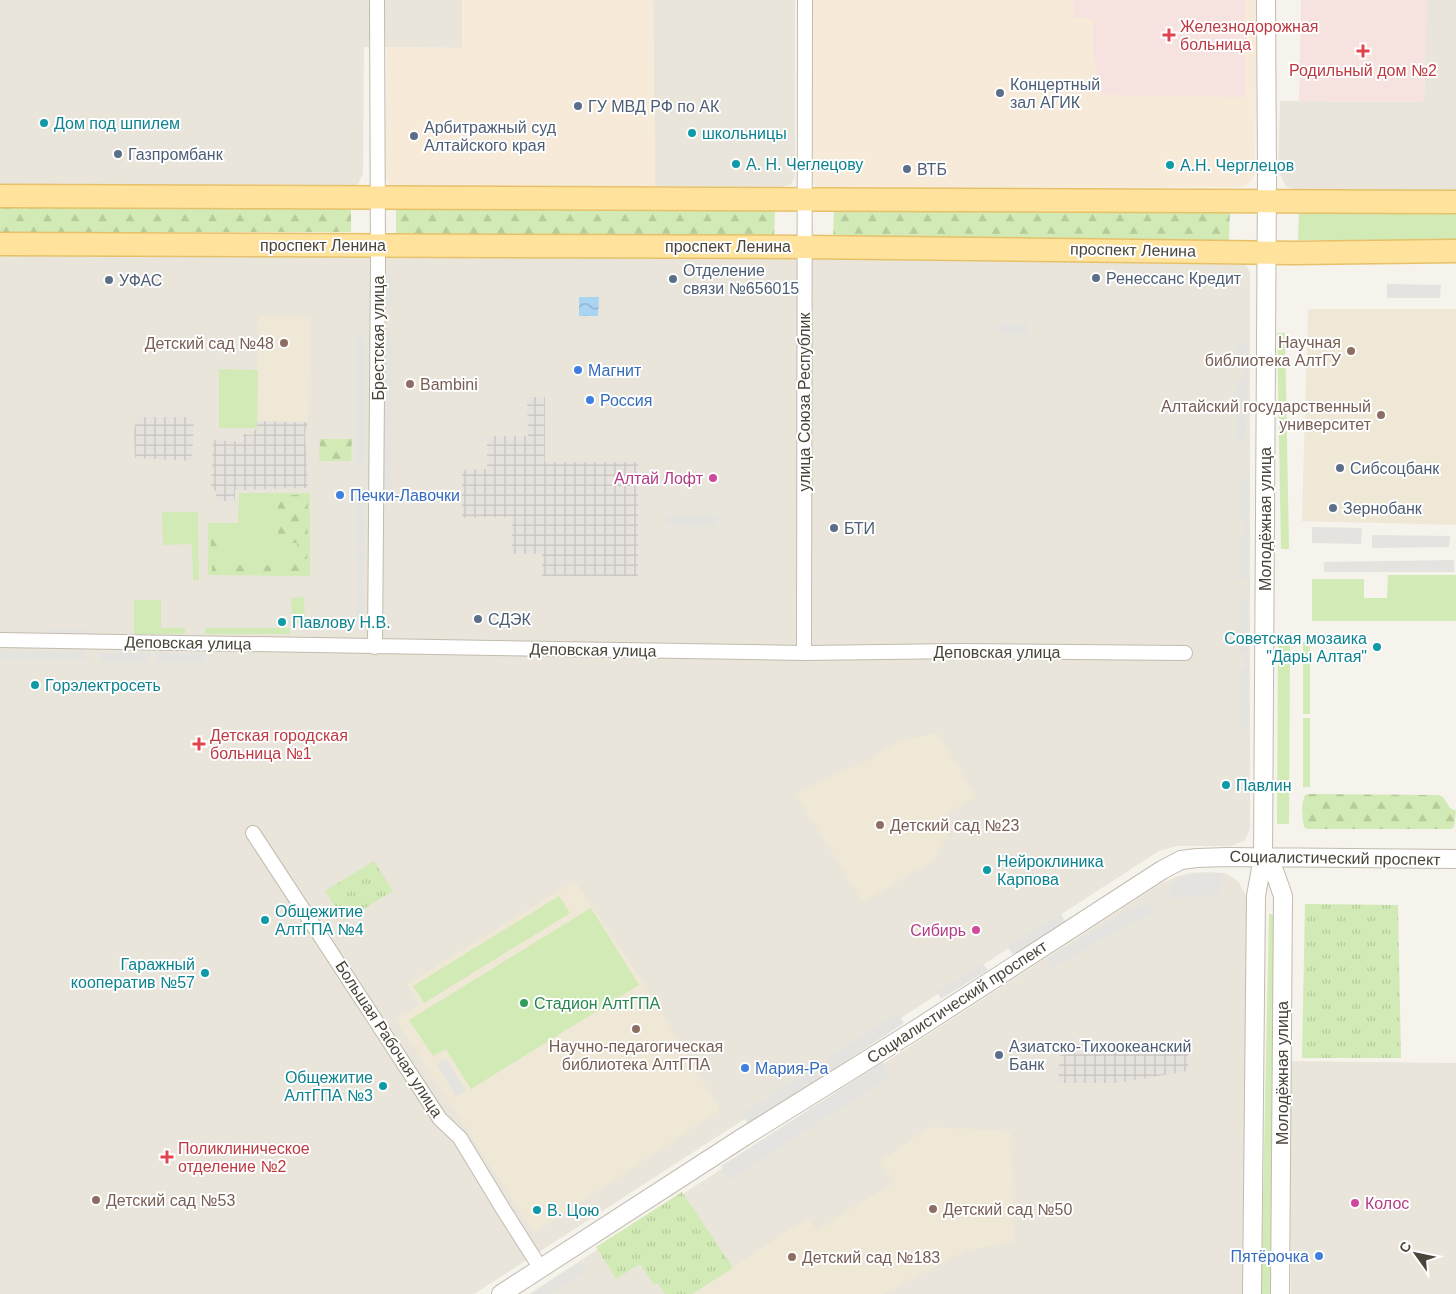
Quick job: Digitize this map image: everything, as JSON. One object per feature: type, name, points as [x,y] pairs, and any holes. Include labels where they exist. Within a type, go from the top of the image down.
[{"type":"main road","points":[[0,196],[1456,202]]},
{"type":"main road","name":"проспект Ленина","points":[[0,244],[804,247],[1266,252],[1456,251]]},
{"type":"street","name":"Брестская улица","points":[[375,647],[378,245],[377,0]]},
{"type":"street","name":"улица Союза Республик","points":[[804,653],[805,0]]},
{"type":"street","name":"Молодёжная улица","points":[[1252,1294],[1256,896],[1263,857],[1267,201],[1266,0]]},
{"type":"street","name":"Деповская улица","points":[[0,640],[804,653],[1185,653]]},
{"type":"street","name":"Большая Рабочая улица","points":[[253,834],[440,1119],[460,1138],[502,1210],[541,1268]]},
{"type":"street","name":"Молодёжная улица","points":[[1263,857],[1275,873],[1283,896],[1280,1294]]},
{"type":"street","name":"Социалистический проспект","points":[[501,1294],[1162,870],[1181,860],[1263,857],[1456,859]]},
{"type":"shaded area","points":[[0,0],[462,0],[462,48],[364,47],[363,174],[358,184],[348,188],[0,187]]},
{"type":"shaded area","points":[[462,0],[653,0],[655,186],[397,189],[389,185],[385,177],[387,47],[462,48]]},
{"type":"shaded area","points":[[653,0],[795,0],[795,176],[791,185],[778,188],[655,186]]},
{"type":"shaded area","points":[[812,0],[1257,0],[1255,173],[1251,181],[1244,187],[822,190],[815,186],[812,176]]},
{"type":"shaded area","name":"Железнодорожная больница","points":[[1073,0],[1245,0],[1245,97],[1101,95],[1093,51],[1093,19],[1074,18]]},
{"type":"shaded area","name":"Родильный дом №2","points":[[1301,0],[1427,0],[1424,102],[1299,101]]},
{"type":"shaded area","points":[[1427,0],[1456,0],[1456,190],[1297,191],[1286,186],[1278,171],[1280,101],[1424,102]]},
{"type":"shaded area","points":[[0,254],[1243,260],[1250,272],[1250,829],[1245,840],[1232,846],[1177,846],[1159,851],[474,1294],[0,1294]]},
{"type":"shaded area","points":[[383,274],[392,274],[392,306],[383,306]]},
{"type":"shaded area","points":[[1387,284],[1441,285],[1440,298],[1387,298]]},
{"type":"shaded area","name":"Алтайский государственный университет","points":[[1308,309],[1456,309],[1456,525],[1302,521]]},
{"type":"shaded area","name":"Детский сад №48","points":[[259,316],[310,317],[308,422],[257,421]]},
{"type":"shaded area","points":[[1027,323],[1027,334],[999,334],[998,324]]},
{"type":"shaded area","points":[[383,333],[392,333],[391,499],[382,499]]},
{"type":"shaded area","points":[[356,337],[365,337],[365,463],[356,463]]},
{"type":"shaded area","points":[[1237,344],[1248,345],[1246,439],[1236,439],[1237,380],[1244,380],[1244,368],[1237,368]]},
{"type":"shaded area","points":[[527,397],[545,397],[545,462],[638,462],[638,576],[542,576],[542,554],[512,554],[512,517],[462,518],[462,470],[487,469],[487,436],[528,436]]},
{"type":"shaded area","points":[[138,417],[186,417],[194,420],[192,461],[135,458],[134,429]]},
{"type":"shaded area","points":[[257,421],[308,422],[305,433],[308,488],[235,490],[235,501],[216,501],[216,491],[211,490],[213,440],[243,442],[243,434],[254,435]]},
{"type":"shaded area","points":[[1240,479],[1249,479],[1248,579],[1240,579],[1240,534],[1245,533],[1245,520],[1240,519]]},
{"type":"shaded area","points":[[357,488],[365,488],[364,620],[356,620]]},
{"type":"shaded area","points":[[665,515],[718,515],[718,526],[665,525]]},
{"type":"shaded area","points":[[1312,527],[1362,528],[1361,544],[1312,543]]},
{"type":"shaded area","points":[[1372,535],[1450,536],[1449,547],[1372,548]]},
{"type":"shaded area","points":[[1454,560],[1454,572],[1324,572],[1324,562]]},
{"type":"shaded area","points":[[1239,600],[1248,600],[1248,728],[1239,728],[1239,669],[1245,669],[1245,652],[1239,652]]},
{"type":"shaded area","points":[[50,628],[87,629],[87,635],[50,635]]},
{"type":"shaded area","points":[[0,651],[86,651],[86,660],[0,660]]},
{"type":"shaded area","points":[[100,653],[150,653],[150,662],[100,662]]},
{"type":"shaded area","points":[[157,653],[206,654],[206,662],[157,662]]},
{"type":"shaded area","name":"Детский сад №23","points":[[937,733],[976,796],[943,816],[948,835],[933,861],[863,902],[795,793],[871,759],[898,742]]},
{"type":"shaded area","points":[[1190,873],[1225,873],[1238,881],[1249,901],[1245,1294],[529,1294],[1160,884]]},
{"type":"shaded area","points":[[1223,873],[1222,894],[1169,898],[1170,884],[1188,875]]},
{"type":"shaded area","points":[[575,881],[645,985],[720,1110],[534,1233],[396,1020],[420,1005],[407,984]]},
{"type":"shaded area","points":[[1150,903],[1152,914],[1132,922],[1052,969],[1047,959],[1128,910]]},
{"type":"shaded area","points":[[1061,914],[1066,923],[1013,955],[1007,946]]},
{"type":"shaded area","points":[[983,963],[988,970],[941,999],[937,992]]},
{"type":"shaded area","points":[[897,1013],[904,1023],[749,1125],[742,1114]]},
{"type":"shaded area","points":[[1140,1047],[1188,1049],[1188,1071],[1117,1083],[1058,1083],[1060,1055]]},
{"type":"shaded area","points":[[446,1059],[466,1091],[456,1097],[437,1064]]},
{"type":"shaded area","points":[[1289,1061],[1456,1063],[1456,1294],[1291,1294]]},
{"type":"shaded area","points":[[883,1062],[891,1076],[729,1180],[721,1166]]},
{"type":"shaded area","name":"Детский сад №50","points":[[929,1127],[1011,1131],[1014,1242],[967,1250],[882,1294],[692,1294],[807,1218],[817,1230],[894,1182],[880,1162]]},
{"type":"shaded area","points":[[581,1262],[586,1271],[550,1294],[531,1294]]},
{"type":"green space","points":[[0,203],[351,204],[351,232],[0,232]]},
{"type":"green space","points":[[396,207],[775,208],[774,238],[396,236]]},
{"type":"green space","points":[[1230,207],[1229,241],[833,240],[834,208]]},
{"type":"green space","points":[[1299,212],[1456,213],[1456,241],[1298,240]]},
{"type":"green space","points":[[1277,333],[1285,333],[1289,549],[1281,549]]},
{"type":"green space","points":[[219,369],[258,370],[257,428],[219,428]]},
{"type":"green space","points":[[320,439],[352,439],[351,461],[319,461]]},
{"type":"green space","points":[[239,493],[310,493],[310,576],[208,575],[208,523],[238,523]]},
{"type":"green space","points":[[278,495],[308,495],[307,571],[285,571],[285,559],[297,558],[297,543],[278,542]]},
{"type":"green space","points":[[162,512],[198,512],[199,580],[193,581],[192,544],[163,545]]},
{"type":"green space","points":[[211,536],[223,536],[223,554],[211,554]]},
{"type":"green space","points":[[212,565],[271,565],[271,573],[212,574]]},
{"type":"green space","points":[[1388,575],[1456,575],[1456,621],[1312,621],[1312,579],[1364,579],[1364,598],[1387,598]]},
{"type":"green space","points":[[304,597],[305,623],[292,623],[291,598]]},
{"type":"green space","points":[[134,600],[161,600],[161,628],[185,628],[185,634],[134,634]]},
{"type":"green space","points":[[205,628],[290,628],[290,634],[205,634]]},
{"type":"green space","points":[[1310,641],[1310,714],[1303,714],[1303,642]]},
{"type":"green space","points":[[1278,643],[1290,643],[1289,824],[1277,824]]},
{"type":"green space","points":[[1303,718],[1310,718],[1310,787],[1303,787]]},
{"type":"green space","points":[[1305,795],[1438,795],[1443,797],[1450,808],[1456,811],[1454,827],[1451,829],[1307,829],[1304,827],[1302,806]]},
{"type":"green space","points":[[374,861],[393,891],[344,921],[325,891]]},
{"type":"green space","points":[[559,896],[570,913],[424,1003],[413,986]]},
{"type":"green space","points":[[1305,904],[1398,905],[1401,1058],[1302,1058]]},
{"type":"green space","name":"Стадион АлтГПА","points":[[591,908],[639,985],[471,1089],[446,1049],[433,1056],[409,1020]]},
{"type":"green space","points":[[1269,914],[1278,915],[1273,1294],[1261,1294]]},
{"type":"green space","points":[[682,1192],[733,1268],[692,1294],[665,1294],[658,1283],[654,1285],[640,1264],[616,1279],[596,1247]]},
{"type":"water","points":[[579,297],[599,297],[598,316],[579,316]]},
{"type":"place","name":"Железнодорожная больница","points":[[1169,35]]},
{"type":"place","name":"Родильный дом №2","points":[[1363,51]]},
{"type":"place","name":"Концертный зал АГИК","points":[[1000,93]]},
{"type":"place","name":"ГУ МВД РФ по АК","points":[[578,106]]},
{"type":"place","name":"Дом под шпилем","points":[[44,123]]},
{"type":"place","name":"школьницы","points":[[692,133]]},
{"type":"place","name":"Арбитражный суд Алтайского края","points":[[414,136]]},
{"type":"place","name":"Газпромбанк","points":[[118,154]]},
{"type":"place","name":"А. Н. Чеглецову","points":[[736,164]]},
{"type":"place","name":"А.Н. Черглецов","points":[[1170,165]]},
{"type":"place","name":"ВТБ","points":[[907,169]]},
{"type":"place","name":"Ренессанс Кредит","points":[[1096,278]]},
{"type":"place","name":"Отделение связи №656015","points":[[673,279]]},
{"type":"place","name":"УФАС","points":[[109,280]]},
{"type":"place","name":"Детский сад №48","points":[[284,343]]},
{"type":"place","name":"Научная библиотека АлтГУ","points":[[1351,351]]},
{"type":"place","name":"Магнит","points":[[578,370]]},
{"type":"place","name":"Bambini","points":[[410,384]]},
{"type":"place","name":"Россия","points":[[590,400]]},
{"type":"place","name":"Алтайский государственный университет","points":[[1381,415]]},
{"type":"place","name":"Сибсоцбанк","points":[[1340,468]]},
{"type":"place","name":"Алтай Лофт","points":[[713,478]]},
{"type":"place","name":"Печки-Лавочки","points":[[340,495]]},
{"type":"place","name":"Зернобанк","points":[[1333,508]]},
{"type":"place","name":"БТИ","points":[[834,528]]},
{"type":"place","name":"СДЭК","points":[[478,619]]},
{"type":"place","name":"Павлову Н.В.","points":[[282,622]]},
{"type":"place","name":"Советская мозаика \"Дары Алтая\"","points":[[1377,647]]},
{"type":"place","name":"Горэлектросеть","points":[[35,685]]},
{"type":"place","name":"Детская городская больница №1","points":[[199,744]]},
{"type":"place","name":"Павлин","points":[[1226,785]]},
{"type":"place","name":"Детский сад №23","points":[[880,825]]},
{"type":"place","name":"Нейроклиника Карпова","points":[[987,870]]},
{"type":"place","name":"Общежитие АлтГПА №4","points":[[265,920]]},
{"type":"place","name":"Сибирь","points":[[976,930]]},
{"type":"place","name":"Гаражный кооператив №57","points":[[205,973]]},
{"type":"place","name":"Стадион АлтГПА","points":[[524,1003]]},
{"type":"place","name":"Научно-педагогическая библиотека АлтГПА","points":[[636,1029]]},
{"type":"place","name":"Азиатско-Тихоокеанский Банк","points":[[999,1055]]},
{"type":"place","name":"Мария-Ра","points":[[745,1068]]},
{"type":"place","name":"Общежитие АлтГПА №3","points":[[383,1086]]},
{"type":"place","name":"Поликлиническое отделение №2","points":[[167,1157]]},
{"type":"place","name":"Детский сад №53","points":[[96,1200]]},
{"type":"place","name":"Колос","points":[[1355,1203]]},
{"type":"place","name":"Детский сад №50","points":[[933,1209]]},
{"type":"place","name":"В. Цою","points":[[537,1210]]},
{"type":"place","name":"Пятёрочка","points":[[1319,1256]]},
{"type":"place","name":"Детский сад №183","points":[[792,1257]]}]
